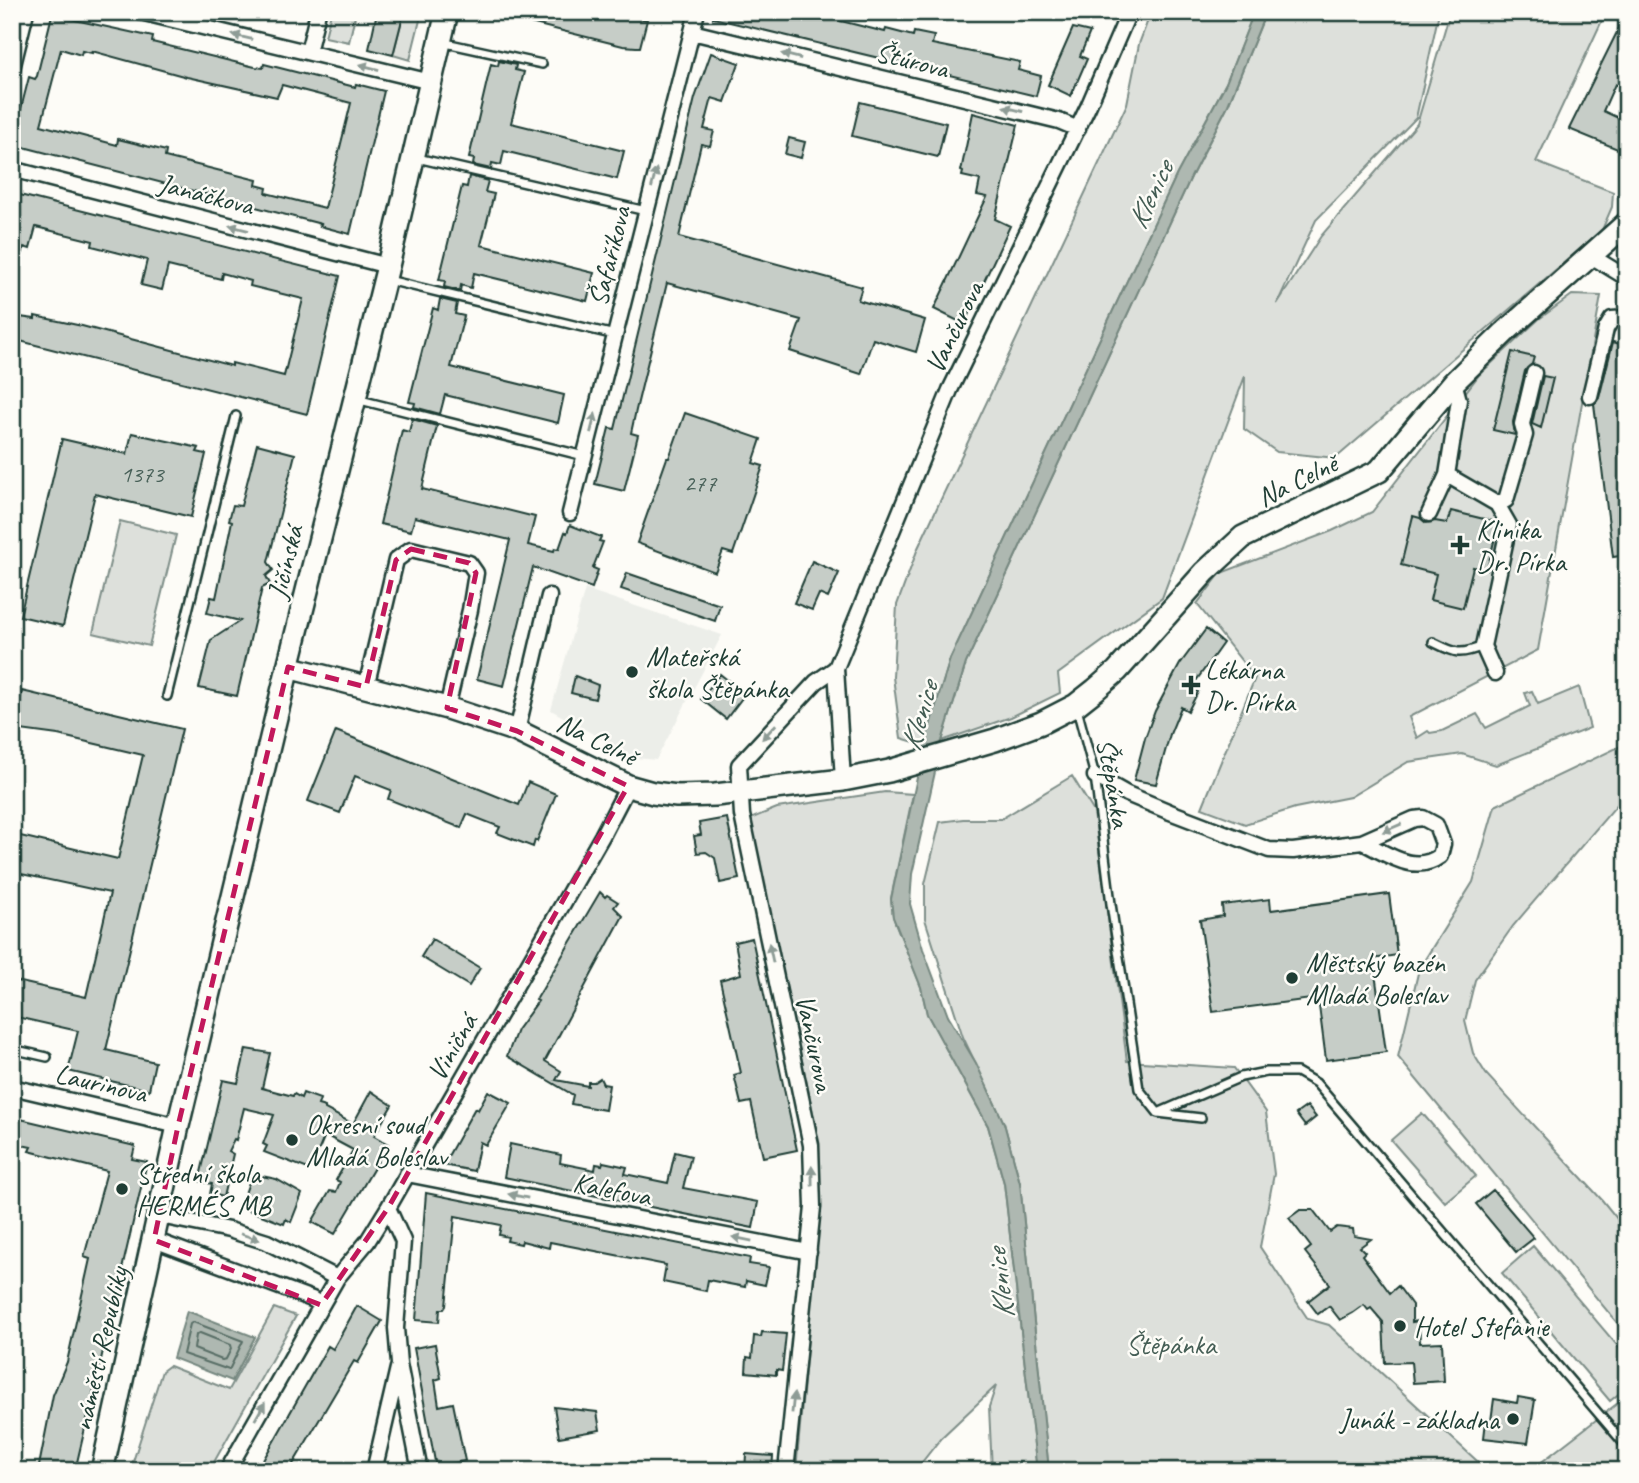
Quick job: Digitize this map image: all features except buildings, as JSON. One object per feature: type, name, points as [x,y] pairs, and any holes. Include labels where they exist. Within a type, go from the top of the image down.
[{"type":"street","points":[[12,69],[26,12]]},
{"type":"street","points":[[139,12],[430,82]]},
{"type":"street","points":[[308,52],[318,12]]},
{"type":"street","name":"Jičínská","points":[[178,1126],[447,12]]},
{"type":"street","name":"Šafaříkova","points":[[570,513],[697,12]]},
{"type":"street","name":"Vančurova","points":[[843,780],[836,668],[950,390],[1078,129],[1129,12]]},
{"type":"street","name":"Štúrova","points":[[692,32],[1059,121],[1078,129]]},
{"type":"street","name":"Janáčkova","points":[[12,169],[306,245],[386,272]]},
{"type":"street","name":"Na Celně","points":[[288,667],[447,708],[517,731],[628,786],[677,796],[738,793],[843,780],[889,771],[965,750],[1041,723],[1076,705],[1117,671],[1205,572],[1243,537],[1380,471],[1454,382],[1504,333],[1627,223]]},
{"type":"street","points":[[1591,256],[1627,278]]},
{"type":"street","points":[[1590,396],[1606,329],[1612,319],[1627,318]]},
{"type":"street","points":[[1497,504],[1506,500],[1525,435],[1522,424],[1534,373]]},
{"type":"street","points":[[1429,514],[1447,475],[1460,400],[1454,382]]},
{"type":"street","points":[[1447,475],[1497,504],[1509,524],[1483,646],[1495,673]]},
{"type":"street","points":[[366,687],[396,560],[411,549],[469,564],[476,573],[447,708]]},
{"type":"street","points":[[517,731],[549,596]]},
{"type":"street","name":"Vančurova","points":[[786,1471],[813,1207],[811,1145],[738,793],[738,765],[816,682],[836,668]]},
{"type":"street","points":[[1095,776],[1138,798],[1213,830],[1269,850],[1293,851],[1362,842],[1423,818],[1436,825],[1443,844],[1440,856],[1430,863],[1419,865],[1409,864],[1362,842]]},
{"type":"street","name":"Viničná","points":[[388,1208],[602,836],[628,786]]},
{"type":"street","name":"Laurinova","points":[[12,1087],[178,1126]]},
{"type":"street","name":"náměstí Republiky","points":[[102,1471],[178,1126]]},
{"type":"street","name":"Kalefova","points":[[407,1174],[808,1252]]},
{"type":"street","points":[[227,1471],[337,1278],[368,1242],[388,1208]]},
{"type":"street","points":[[388,1208],[403,1241],[396,1328],[399,1364],[420,1471]]},
{"type":"street","points":[[160,1216],[229,1230],[267,1242],[337,1278]]},
{"type":"street","name":"náměstí Republiky","points":[[154,1240],[312,1299],[321,1305]]},
{"type":"street","points":[[373,1471],[399,1364]]},
{"type":"lane","points":[[440,41],[542,64]]},
{"type":"lane","points":[[413,157],[646,211]]},
{"type":"lane","points":[[386,272],[615,335]]},
{"type":"lane","points":[[355,399],[584,456]]},
{"type":"lane","points":[[167,696],[236,416]]},
{"type":"lane","points":[[1433,642],[1451,651],[1466,653],[1483,646]]},
{"type":"lane","name":"Štěpánka","points":[[1076,705],[1095,776],[1139,1089],[1158,1113]]},
{"type":"lane","points":[[12,1049],[47,1057]]},
{"type":"lane","points":[[1158,1113],[1241,1077],[1266,1072],[1297,1072],[1316,1083],[1627,1447]]},
{"type":"lane","points":[[1158,1113],[1201,1118]]},
{"type":"highlighted area","points":[[411,549],[469,563],[476,573],[447,708],[517,731],[628,786],[388,1208],[321,1305],[154,1240],[178,1126],[288,667],[366,687],[396,560]]},
{"type":"shaded area","name":"Mateřská škola Štěpánka","points":[[585,589],[722,635],[656,760],[635,758],[551,710]]},
{"type":"green space","points":[[331,12],[356,12],[349,42],[325,37]]},
{"type":"green space","points":[[404,12],[422,12],[410,60],[393,55]]},
{"type":"green space","points":[[1151,12],[1254,12],[1226,83],[1177,174],[950,659],[924,745],[901,738],[893,677],[897,605],[918,548],[1127,104],[1139,44]]},
{"type":"green space","points":[[1266,12],[1439,12],[1416,118],[1316,220],[1277,304],[1321,236],[1417,124],[1450,12],[1606,12],[1536,162],[1613,192],[1612,207],[1602,230],[1336,458],[1277,452],[1244,429],[1245,376],[1162,598],[1058,674],[1060,693],[1011,717],[942,741],[966,663],[1191,177],[1228,105]]},
{"type":"green space","points":[[1572,295],[1601,296],[1538,650],[1409,717],[1417,738],[1428,731],[1442,731],[1477,714],[1486,728],[1530,706],[1525,693],[1532,691],[1538,704],[1579,687],[1590,728],[1496,765],[1462,754],[1408,762],[1350,797],[1295,808],[1245,824],[1202,808],[1255,678],[1197,604],[1221,573],[1332,531],[1372,512],[1479,375],[1539,319]]},
{"type":"green space","points":[[120,521],[176,535],[149,646],[93,633]]},
{"type":"green space","points":[[1627,743],[1627,793],[1513,926],[1475,980],[1465,1021],[1473,1053],[1486,1074],[1602,1200],[1627,1231],[1627,1335],[1398,1057],[1419,969],[1473,882],[1495,806]]},
{"type":"green space","name":"Štěpánka","points":[[1072,776],[1094,812],[1127,1061],[1234,1068],[1266,1112],[1274,1174],[1260,1247],[1308,1319],[1329,1325],[1488,1471],[1049,1471],[1020,1183],[1004,1123],[963,1037],[925,919],[925,884],[940,822],[1001,819]]},
{"type":"green space","points":[[885,792],[913,794],[891,898],[893,917],[921,987],[927,1014],[988,1126],[1004,1183],[1037,1471],[992,1471],[989,1407],[996,1386],[941,1438],[915,1471],[796,1471],[819,1213],[820,1171],[814,1117],[750,819],[777,808]]},
{"type":"green space","points":[[1422,1113],[1476,1176],[1445,1202],[1391,1140]]},
{"type":"green space","points":[[1533,1246],[1627,1357],[1627,1387],[1610,1401],[1502,1273]]},
{"type":"green space","points":[[274,1308],[296,1316],[209,1471],[130,1471],[162,1371],[169,1366],[229,1390]]},
{"type":"green space","points":[[1627,1396],[1627,1471],[1530,1471]]},
{"type":"water","points":[[1254,12],[1266,12],[1228,105],[1191,177],[966,663],[942,741],[912,874],[910,904],[923,949],[948,1016],[976,1063],[1004,1123],[1020,1183],[1049,1471],[1037,1471],[1004,1183],[988,1126],[927,1014],[921,987],[893,917],[891,899],[924,745],[950,659],[1177,174],[1226,83]]},
{"type":"water","points":[[187,1311],[255,1337],[232,1381],[173,1358]]},
{"type":"place","name":"Klinika Dr. Pírka","points":[[1460,545]]},
{"type":"place","name":"Mateřská škola Štěpánka","points":[[632,672]]},
{"type":"place","name":"Lékárna Dr. Pírka","points":[[1191,685]]},
{"type":"place","name":"Městský bazén Mladá Boleslav","points":[[1292,978]]},
{"type":"place","name":"Okresní soud Mladá Boleslav","points":[[292,1140]]},
{"type":"place","name":"Střední škola HERMÉS MB","points":[[122,1189]]},
{"type":"place","name":"Hotel Stefanie","points":[[1400,1326]]},
{"type":"place","name":"Junák - základna","points":[[1513,1419]]},
{"type":"water label","name":"Klenice","points":[[1150,195]]},
{"type":"water label","name":"Klenice","points":[[919,716]]},
{"type":"water label","name":"Klenice","points":[[1000,1284]]}]
